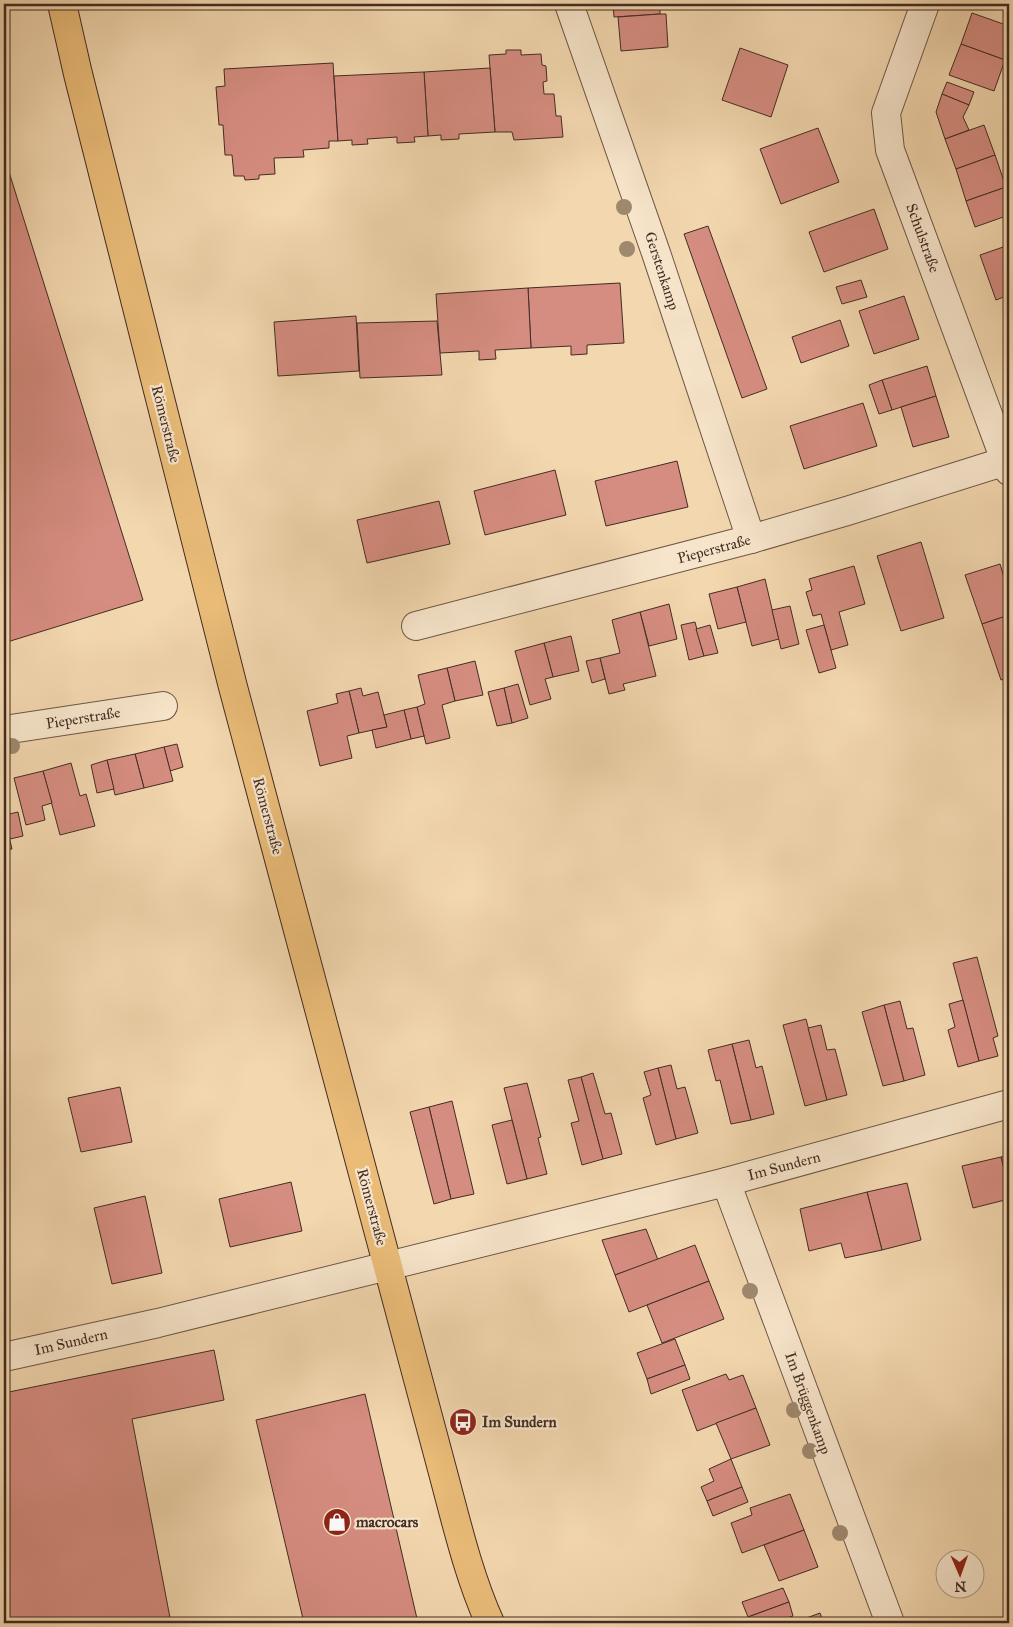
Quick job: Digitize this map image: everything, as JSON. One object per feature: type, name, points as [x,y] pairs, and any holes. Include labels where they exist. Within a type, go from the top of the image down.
[{"type":"main road","name":"Römerstraße","points":[[62,4],[233,687],[452,1508],[482,1606],[490,1623]]},
{"type":"street","name":"Gerstenkamp","points":[[569,4],[656,253],[751,540]]},
{"type":"street","name":"Schulstraße","points":[[925,4],[886,113],[890,150],[1008,464]]},
{"type":"street","name":"Pieperstraße","points":[[416,626],[751,540],[1008,464]]},
{"type":"street","name":"Pieperstraße","points":[[4,730],[163,706]]},
{"type":"street","name":"Im Sundern","points":[[4,1357],[178,1318],[726,1182],[1009,1104]]},
{"type":"street","name":"Im Brüggenkamp","points":[[726,1182],[890,1623]]},
{"type":"building","points":[[613,4],[660,4],[660,14],[614,17]]},
{"type":"building","points":[[972,13],[1009,26],[1009,49],[1005,60],[961,44]]},
{"type":"building","points":[[666,14],[668,47],[621,51],[618,17]]},
{"type":"building","points":[[961,44],[1005,60],[994,91],[949,75]]},
{"type":"building","points":[[740,48],[788,65],[771,117],[722,100]]},
{"type":"building","points":[[506,50],[521,50],[521,55],[541,54],[542,65],[546,66],[547,81],[543,82],[544,94],[554,94],[556,116],[561,116],[563,137],[514,140],[512,132],[495,132],[489,55],[506,54]]},
{"type":"building","points":[[333,63],[338,141],[329,141],[329,148],[303,150],[304,157],[274,158],[275,174],[259,175],[259,179],[245,180],[244,176],[234,176],[232,155],[225,155],[223,125],[219,125],[216,87],[225,86],[224,69]]},
{"type":"building","points":[[490,68],[495,132],[459,134],[459,139],[441,140],[441,135],[428,136],[424,72]]},
{"type":"building","points":[[424,72],[428,136],[414,137],[415,142],[397,143],[397,137],[367,139],[368,144],[352,145],[352,140],[338,141],[334,76]]},
{"type":"building","points":[[947,82],[974,92],[969,105],[942,94]]},
{"type":"building","points":[[942,94],[969,105],[963,117],[969,130],[945,139],[936,112]]},
{"type":"building","points":[[984,125],[995,155],[956,169],[945,139]]},
{"type":"building","points":[[818,128],[839,182],[781,204],[760,149]]},
{"type":"building","points":[[995,155],[1006,187],[966,201],[956,169]]},
{"type":"building","points":[[4,156],[143,600],[4,643]]},
{"type":"building","points":[[1006,187],[1009,196],[1009,215],[975,227],[966,201]]},
{"type":"building","points":[[874,209],[888,249],[824,272],[809,232]]},
{"type":"building","points":[[708,226],[767,389],[742,398],[684,234]]},
{"type":"building","points":[[1009,245],[1009,295],[996,300],[980,255]]},
{"type":"building","points":[[861,280],[867,297],[842,304],[836,287]]},
{"type":"building","points":[[620,283],[624,343],[587,345],[587,354],[571,355],[571,346],[531,348],[528,288]]},
{"type":"building","points":[[528,288],[531,348],[495,350],[496,359],[479,360],[479,351],[440,353],[436,294]]},
{"type":"building","points":[[904,296],[919,339],[874,354],[859,311]]},
{"type":"building","points":[[356,316],[359,371],[278,376],[274,322]]},
{"type":"building","points":[[840,320],[849,346],[801,363],[792,337]]},
{"type":"building","points":[[437,321],[442,375],[360,378],[357,323]]},
{"type":"building","points":[[927,366],[936,396],[892,410],[882,380]]},
{"type":"building","points":[[882,380],[892,410],[879,414],[869,385]]},
{"type":"building","points":[[936,396],[949,437],[913,447],[901,407]]},
{"type":"building","points":[[863,403],[877,446],[804,469],[790,426]]},
{"type":"building","points":[[677,461],[688,507],[606,526],[595,481]]},
{"type":"building","points":[[555,470],[566,515],[485,535],[474,491]]},
{"type":"building","points":[[439,501],[450,544],[367,563],[357,520]]},
{"type":"building","points":[[921,542],[944,618],[901,631],[877,556]]},
{"type":"building","points":[[1000,564],[1009,594],[1009,615],[982,624],[965,575]]},
{"type":"building","points":[[854,566],[865,604],[839,612],[848,645],[831,650],[821,614],[813,616],[806,592],[812,590],[809,579]]},
{"type":"building","points":[[765,579],[779,639],[752,646],[737,587]]},
{"type":"building","points":[[737,587],[746,622],[718,629],[709,594]]},
{"type":"building","points":[[669,604],[677,639],[649,646],[640,612]]},
{"type":"building","points":[[790,606],[799,644],[781,649],[772,610]]},
{"type":"building","points":[[640,612],[656,676],[623,684],[625,690],[609,694],[600,658],[620,653],[612,620]]},
{"type":"building","points":[[1009,615],[1009,677],[1001,680],[982,624]]},
{"type":"building","points":[[695,622],[704,656],[689,660],[681,625]]},
{"type":"building","points":[[710,625],[718,653],[704,656],[696,629]]},
{"type":"building","points":[[824,625],[836,668],[819,673],[806,630]]},
{"type":"building","points":[[571,636],[579,671],[553,677],[544,643]]},
{"type":"building","points":[[544,643],[553,677],[545,679],[551,699],[530,705],[515,651]]},
{"type":"building","points":[[600,658],[605,679],[592,683],[586,661]]},
{"type":"building","points":[[475,661],[483,695],[455,701],[447,668]]},
{"type":"building","points":[[447,668],[455,701],[442,705],[450,738],[426,744],[417,707],[425,704],[418,675]]},
{"type":"building","points":[[518,684],[528,718],[512,723],[504,688]]},
{"type":"building","points":[[361,688],[363,696],[378,692],[387,727],[359,733],[349,691]]},
{"type":"building","points":[[504,688],[512,723],[497,726],[488,692]]},
{"type":"building","points":[[349,691],[359,733],[347,736],[352,758],[320,766],[307,711],[338,703],[336,694]]},
{"type":"building","points":[[417,707],[424,736],[411,739],[404,710]]},
{"type":"building","points":[[404,710],[411,739],[376,748],[372,730],[387,727],[384,715]]},
{"type":"building","points":[[177,744],[183,767],[170,771],[164,747]]},
{"type":"building","points":[[164,747],[173,781],[144,788],[135,754]]},
{"type":"building","points":[[135,754],[144,788],[115,795],[107,760]]},
{"type":"building","points":[[107,760],[114,789],[97,793],[91,765]]},
{"type":"building","points":[[71,763],[80,796],[86,794],[95,826],[60,835],[43,771]]},
{"type":"building","points":[[43,771],[52,803],[42,806],[45,820],[26,825],[14,778]]},
{"type":"building","points":[[18,812],[23,836],[10,839],[5,815]]},
{"type":"building","points":[[4,815],[12,849],[4,850]]},
{"type":"building","points":[[977,957],[998,1036],[993,1038],[998,1056],[979,1061],[953,963]]},
{"type":"building","points":[[963,1000],[979,1061],[958,1067],[948,1030],[955,1027],[949,1004]]},
{"type":"building","points":[[900,1001],[907,1029],[913,1028],[925,1075],[904,1081],[884,1005]]},
{"type":"building","points":[[884,1005],[904,1081],[883,1086],[862,1012]]},
{"type":"building","points":[[806,1019],[827,1100],[805,1106],[783,1025]]},
{"type":"building","points":[[821,1025],[827,1050],[835,1049],[847,1095],[827,1100],[808,1028]]},
{"type":"building","points":[[749,1040],[756,1068],[762,1066],[774,1114],[751,1120],[732,1044]]},
{"type":"building","points":[[732,1044],[751,1120],[731,1124],[720,1080],[716,1081],[708,1050]]},
{"type":"building","points":[[671,1065],[677,1089],[685,1087],[698,1133],[676,1139],[658,1068]]},
{"type":"building","points":[[658,1068],[676,1139],[656,1145],[643,1098],[651,1095],[644,1072]]},
{"type":"building","points":[[593,1073],[605,1114],[611,1113],[622,1154],[603,1159],[581,1077]]},
{"type":"building","points":[[581,1077],[603,1159],[582,1165],[571,1123],[579,1121],[568,1080]]},
{"type":"building","points":[[527,1083],[541,1137],[538,1138],[547,1174],[527,1179],[504,1088]]},
{"type":"building","points":[[120,1087],[132,1142],[81,1152],[68,1098]]},
{"type":"building","points":[[452,1101],[474,1194],[451,1199],[429,1107]]},
{"type":"building","points":[[429,1107],[451,1199],[434,1204],[410,1112]]},
{"type":"building","points":[[512,1120],[527,1179],[507,1184],[492,1125]]},
{"type":"building","points":[[1009,1155],[1009,1190],[1001,1157]]},
{"type":"building","points":[[1001,1157],[1009,1190],[1009,1199],[973,1208],[962,1166]]},
{"type":"building","points":[[291,1182],[302,1231],[230,1247],[219,1199]]},
{"type":"building","points":[[907,1183],[921,1240],[882,1250],[867,1192]]},
{"type":"building","points":[[867,1192],[882,1250],[845,1258],[841,1243],[809,1251],[800,1209]]},
{"type":"building","points":[[145,1196],[162,1273],[112,1284],[94,1208]]},
{"type":"building","points":[[646,1229],[658,1260],[615,1275],[602,1240]]},
{"type":"building","points":[[695,1245],[709,1281],[629,1312],[615,1275]]},
{"type":"building","points":[[709,1281],[724,1319],[662,1343],[647,1305]]},
{"type":"building","points":[[675,1339],[685,1365],[647,1379],[637,1353]]},
{"type":"building","points":[[214,1350],[224,1400],[132,1419],[171,1623],[4,1623],[4,1393]]},
{"type":"building","points":[[685,1365],[690,1379],[651,1394],[647,1379]]},
{"type":"building","points":[[726,1374],[729,1380],[743,1375],[756,1408],[697,1431],[682,1390]]},
{"type":"building","name":"macrocars","points":[[365,1394],[418,1623],[304,1623],[256,1420]]},
{"type":"building","points":[[756,1408],[770,1445],[731,1459],[716,1423]]},
{"type":"building","points":[[731,1459],[742,1487],[707,1501],[701,1487],[714,1481],[709,1469]]},
{"type":"building","points":[[742,1487],[748,1502],[713,1516],[707,1501]]},
{"type":"building","points":[[790,1494],[804,1530],[742,1553],[731,1523],[752,1515],[750,1508]]},
{"type":"building","points":[[804,1530],[818,1567],[779,1581],[764,1545]]},
{"type":"building","points":[[783,1588],[789,1602],[748,1617],[742,1602]]},
{"type":"building","points":[[789,1602],[793,1616],[773,1623],[750,1623],[748,1617]]},
{"type":"building","points":[[820,1613],[824,1623],[793,1623]]},
{"type":"place","name":"Im Sundern","points":[[463,1422]]},
{"type":"place","name":"macrocars","points":[[337,1522]]}]
